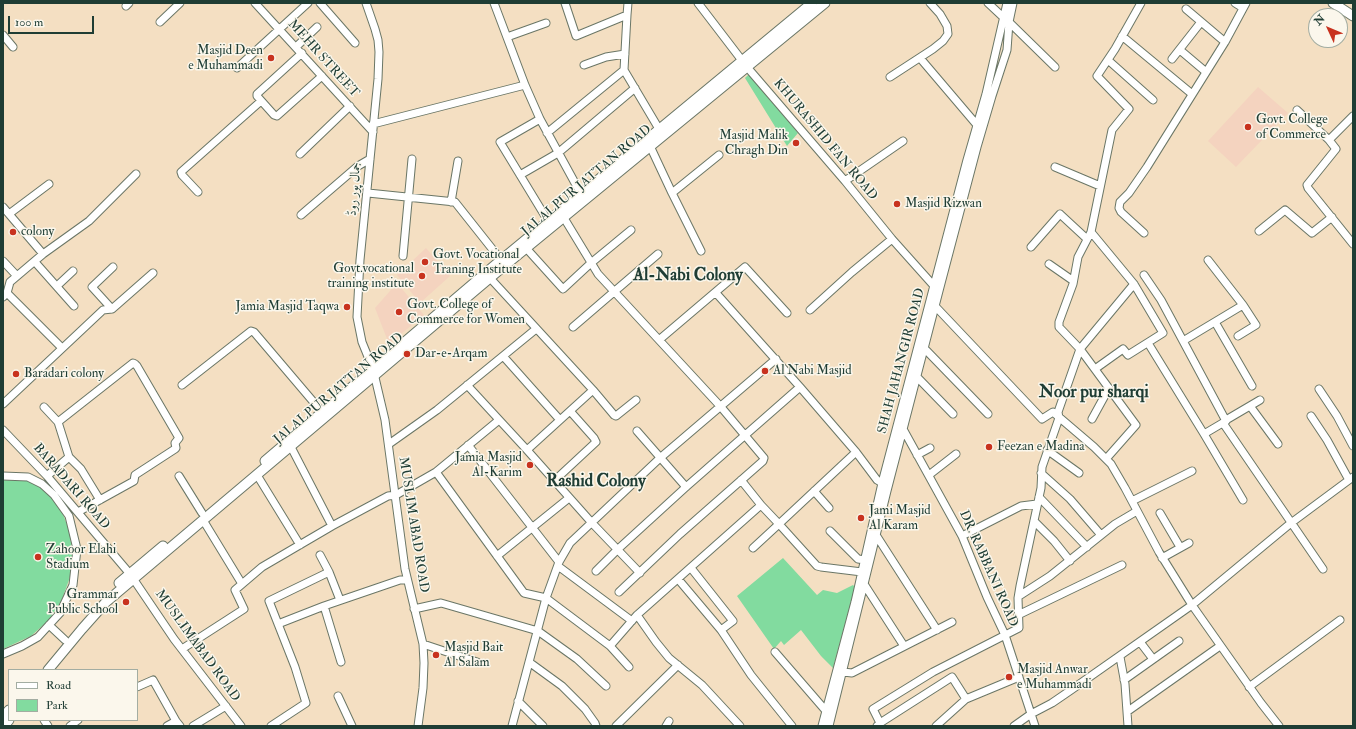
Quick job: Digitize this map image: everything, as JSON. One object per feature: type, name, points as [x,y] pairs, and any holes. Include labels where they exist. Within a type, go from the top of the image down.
[{"type":"main road","name":"JALALPUR JATTAN ROAD","points":[[231,494],[291,447],[548,221],[575,204],[650,146],[812,3]]},
{"type":"main road","name":"JALALPUR JATTAN ROAD","points":[[745,63],[824,3]]},
{"type":"main road","points":[[1332,3],[1353,16]]},
{"type":"main road","name":"JALALPUR JATTAN ROAD","points":[[42,669],[90,610],[231,494],[322,412],[374,373],[490,278],[498,266],[526,248],[564,218],[581,194],[658,129],[704,97]]},
{"type":"main road","name":"JALALPUR JATTAN ROAD","points":[[49,669],[94,614],[132,576]]},
{"type":"street","points":[[160,22],[180,3]]},
{"type":"street","name":"MEHR STREET","points":[[255,3],[350,106],[373,128]]},
{"type":"street","points":[[237,68],[308,3]]},
{"type":"street","name":"جمال پور روڈ","points":[[366,3],[375,28],[379,52],[368,193],[360,260],[357,318],[362,342],[374,373]]},
{"type":"street","points":[[494,3],[525,85],[540,119],[581,194]]},
{"type":"street","points":[[565,3],[576,36],[627,15]]},
{"type":"street","points":[[628,3],[624,70],[658,129]]},
{"type":"street","name":"KHURASHID FAN ROAD","points":[[698,3],[745,63],[892,239],[937,286]]},
{"type":"street","points":[[890,77],[943,41],[948,34],[947,26],[940,14],[930,3]]},
{"type":"street","points":[[988,3],[1055,68]]},
{"type":"street","points":[[937,286],[980,126],[1007,50],[1007,3]]},
{"type":"street","points":[[1007,20],[1013,3]]},
{"type":"street","points":[[1106,459],[1136,424],[1080,349],[1059,327],[1059,324],[1072,284],[1078,257],[1089,235],[1112,130],[1129,109],[1097,78],[1098,74],[1108,60],[1141,3]]},
{"type":"street","points":[[1144,233],[1121,212],[1119,208],[1120,202],[1129,193],[1147,167],[1225,42],[1244,6],[1235,3]]},
{"type":"street","points":[[324,4],[355,42]]},
{"type":"street","points":[[1186,9],[1225,42]]},
{"type":"street","points":[[1172,60],[1201,22]]},
{"type":"street","points":[[507,37],[546,23]]},
{"type":"street","points":[[296,47],[317,27]]},
{"type":"street","points":[[3,35],[13,47]]},
{"type":"street","points":[[1122,36],[1192,94]]},
{"type":"street","points":[[1180,50],[1206,72]]},
{"type":"street","points":[[302,53],[257,94],[261,101],[274,115],[277,116],[322,76]]},
{"type":"street","points":[[584,65],[606,57],[625,54]]},
{"type":"street","points":[[920,58],[980,126]]},
{"type":"street","points":[[1108,60],[1153,100]]},
{"type":"street","points":[[547,133],[624,70]]},
{"type":"street","points":[[373,128],[525,85]]},
{"type":"street","points":[[520,175],[558,152],[634,88]]},
{"type":"street","points":[[198,192],[181,172],[261,101]]},
{"type":"street","points":[[300,154],[350,106]]},
{"type":"street","points":[[1297,110],[1329,140],[1335,148],[1336,151],[1307,185],[1353,244]]},
{"type":"street","points":[[1329,140],[1353,116]]},
{"type":"street","points":[[540,119],[500,142],[548,221]]},
{"type":"street","points":[[845,181],[903,141]]},
{"type":"street","points":[[650,146],[701,251]]},
{"type":"street","points":[[672,193],[719,156]]},
{"type":"street","points":[[301,215],[358,166],[370,159]]},
{"type":"street","points":[[403,256],[412,159]]},
{"type":"street","points":[[451,202],[458,162]]},
{"type":"street","points":[[1055,167],[1100,186]]},
{"type":"street","points":[[62,348],[5,295],[10,282],[43,254],[89,221],[136,174]]},
{"type":"street","points":[[9,214],[49,184]]},
{"type":"street","points":[[368,193],[455,202],[498,266]]},
{"type":"street","points":[[3,207],[43,254]]},
{"type":"street","points":[[1259,231],[1285,210],[1312,233],[1332,217]]},
{"type":"street","points":[[1031,247],[1060,214],[1089,235],[1134,284],[1163,333],[1128,355],[1123,349],[1095,369]]},
{"type":"street","points":[[564,218],[598,274],[721,407],[764,458],[763,461],[680,534],[619,592]]},
{"type":"street","points":[[526,248],[563,289],[591,263],[631,230]]},
{"type":"street","points":[[810,310],[852,272],[892,239]]},
{"type":"street","points":[[574,327],[658,254]]},
{"type":"street","points":[[1208,260],[1243,305],[1256,325],[1238,336]]},
{"type":"street","points":[[3,261],[17,276]]},
{"type":"street","points":[[35,262],[74,306]]},
{"type":"street","points":[[1049,264],[1072,280]]},
{"type":"street","points":[[112,309],[92,286],[113,267]]},
{"type":"street","points":[[660,340],[745,267],[786,313]]},
{"type":"street","points":[[56,286],[73,272]]},
{"type":"street","points":[[3,404],[103,310],[112,309],[153,273]]},
{"type":"street","points":[[1144,274],[1162,300],[1224,421],[1322,569]]},
{"type":"street","points":[[490,278],[593,390],[614,415],[616,416],[636,400]]},
{"type":"street","points":[[966,699],[952,677],[878,725],[873,709],[934,672],[1019,628],[1019,596],[1041,488],[1041,473],[1047,450],[1059,418],[1058,412],[1080,349],[1134,284]]},
{"type":"street","name":"SHAH JAHANGIR ROAD","points":[[829,726],[935,306],[937,286]]},
{"type":"street","name":"SHAH JAHANGIR ROAD","points":[[822,726],[855,602],[882,483],[937,286]]},
{"type":"street","points":[[716,293],[776,359],[856,452],[877,480],[882,483]]},
{"type":"street","points":[[1183,341],[1243,305]]},
{"type":"street","points":[[935,306],[1042,420],[1052,412],[1094,447],[1111,464],[1162,558],[1192,605],[1249,687],[1279,726]]},
{"type":"street","points":[[1215,322],[1252,386]]},
{"type":"street","points":[[389,444],[425,419],[536,329]]},
{"type":"street","points":[[182,385],[252,331],[322,412]]},
{"type":"street","points":[[1148,343],[1243,500]]},
{"type":"street","points":[[924,348],[988,414]]},
{"type":"street","points":[[503,356],[560,420]]},
{"type":"street","points":[[512,726],[546,598],[558,564],[570,543],[660,458],[776,359]]},
{"type":"street","points":[[58,422],[133,363],[179,438],[175,443],[175,449],[135,475],[134,481],[78,512]]},
{"type":"street","name":"MUSLIM ABAD ROAD","points":[[374,373],[389,444],[407,580],[423,644],[423,688],[418,726]]},
{"type":"street","points":[[917,377],[953,414]]},
{"type":"street","points":[[467,385],[592,523],[640,573]]},
{"type":"street","points":[[596,571],[686,487],[800,387]]},
{"type":"street","points":[[1092,419],[1109,388]]},
{"type":"street","points":[[1319,389],[1337,416],[1353,446]]},
{"type":"street","points":[[527,450],[593,390]]},
{"type":"street","points":[[1204,434],[1260,400]]},
{"type":"street","points":[[1250,406],[1278,444]]},
{"type":"street","points":[[44,407],[58,422],[69,457],[81,469],[100,500]]},
{"type":"street","points":[[554,481],[596,442],[570,411]]},
{"type":"street","points":[[1014,726],[1031,714],[1052,703],[1120,657],[1192,605],[1292,523],[1351,479],[1311,416]]},
{"type":"street","points":[[182,650],[244,609],[235,590],[262,567],[332,526],[388,496],[396,495],[436,472],[499,420]]},
{"type":"street","name":"DR. RABBANI ROAD","points":[[903,429],[962,536],[987,597],[1005,635],[1035,726]]},
{"type":"street","name":"BARADARI ROAD","points":[[3,430],[47,476],[132,576]]},
{"type":"street","points":[[637,431],[686,487]]},
{"type":"street","points":[[468,445],[532,527],[558,564],[635,618],[665,653],[702,685],[740,726]]},
{"type":"street","points":[[291,447],[332,526]]},
{"type":"street","points":[[917,454],[930,448]]},
{"type":"street","points":[[1047,450],[1079,473]]},
{"type":"street","points":[[753,548],[856,452]]},
{"type":"street","points":[[929,475],[956,454]]},
{"type":"street","points":[[47,476],[69,457]]},
{"type":"street","points":[[1132,501],[1192,471]]},
{"type":"street","points":[[436,472],[524,593],[546,598],[610,646],[629,667]]},
{"type":"street","points":[[1041,473],[1070,499],[1101,535]]},
{"type":"street","points":[[257,475],[300,545]]},
{"type":"street","points":[[3,476],[28,477],[42,484],[54,496],[69,516],[77,549],[73,585],[60,613],[38,637],[3,654]]},
{"type":"street","points":[[179,476],[242,584]]},
{"type":"street","points":[[741,480],[761,505],[817,566],[821,568],[862,572]]},
{"type":"street","points":[[814,491],[829,508]]},
{"type":"street","points":[[497,556],[569,498]]},
{"type":"street","points":[[962,536],[1021,506],[1038,500]]},
{"type":"street","points":[[1038,500],[1087,547]]},
{"type":"street","points":[[610,646],[635,618],[761,505]]},
{"type":"street","points":[[1019,596],[1070,561],[1115,524],[1137,511]]},
{"type":"street","points":[[1160,513],[1180,547]]},
{"type":"street","points":[[1034,521],[1054,541],[1070,561]]},
{"type":"street","points":[[830,530],[858,559],[865,560]]},
{"type":"street","points":[[876,535],[937,630]]},
{"type":"street","points":[[1162,558],[1189,543]]},
{"type":"street","points":[[320,555],[329,572],[340,600]]},
{"type":"street","points":[[1018,615],[1122,565]]},
{"type":"street","points":[[691,568],[733,621],[721,630]]},
{"type":"street","points":[[271,726],[306,703],[295,667],[269,601],[329,572]]},
{"type":"street","name":"MUSLIMABAD ROAD","points":[[132,576],[182,650],[241,726]]},
{"type":"street","points":[[678,579],[721,630],[751,675],[792,726]]},
{"type":"street","points":[[278,624],[340,600],[400,580],[407,580]]},
{"type":"street","points":[[864,584],[904,646]]},
{"type":"street","points":[[414,609],[441,603],[538,631],[578,659],[606,686]]},
{"type":"street","points":[[324,606],[341,662]]},
{"type":"street","points":[[1249,687],[1340,620]]},
{"type":"street","points":[[843,672],[852,673],[952,622]]},
{"type":"street","points":[[49,625],[65,640]]},
{"type":"street","points":[[1124,680],[1179,641]]},
{"type":"street","points":[[1140,642],[1153,660]]},
{"type":"street","points":[[423,644],[477,662]]},
{"type":"street","points":[[1128,711],[1220,646]]},
{"type":"street","points":[[775,652],[826,712]]},
{"type":"street","points":[[1120,657],[1128,711],[1128,726]]},
{"type":"street","points":[[529,662],[562,686],[585,709],[596,726]]},
{"type":"street","points":[[616,726],[678,665]]},
{"type":"street","points":[[936,726],[966,699],[1020,677]]},
{"type":"street","points":[[138,687],[153,680],[178,724],[167,726]]},
{"type":"street","points":[[338,696],[352,726]]},
{"type":"street","points":[[518,701],[543,726]]},
{"type":"street","points":[[193,726],[226,706]]},
{"type":"shaded area","name":"Govt. College of Commerce","points":[[1258,87],[1288,113],[1236,167],[1208,141]]},
{"type":"shaded area","name":"Govt. Vocational Traning Institute","points":[[426,248],[450,276],[420,303],[397,275]]},
{"type":"shaded area","name":"Govt. College of Commerce for Women","points":[[397,283],[424,315],[389,344],[375,308]]},
{"type":"green space","points":[[749,74],[798,133],[787,146],[745,78]]},
{"type":"green space","name":"Zahoor Elahi Stadium","points":[[3,480],[30,481],[47,491],[60,506],[69,530],[73,565],[61,602],[48,621],[31,636],[3,649]]},
{"type":"green space","points":[[783,558],[817,595],[823,590],[837,593],[853,585],[855,587],[833,668],[821,656],[801,630],[784,645],[781,641],[774,649],[737,596]]},
{"type":"place","name":"Masjid Deen e Muhammadi","points":[[271,58]]},
{"type":"place","name":"Govt. College of Commerce","points":[[1248,127]]},
{"type":"place","name":"Masjid Malik Chragh Din","points":[[796,143]]},
{"type":"place","name":"Masjid Rizwan","points":[[897,204]]},
{"type":"place","name":"colony","points":[[13,232]]},
{"type":"place","name":"Govt. Vocational Traning Institute","points":[[425,262]]},
{"type":"place","name":"Govt.vocational training institute","points":[[422,276]]},
{"type":"place","name":"Jamia Masjid Taqwa","points":[[347,307]]},
{"type":"place","name":"Govt. College of Commerce for Women","points":[[399,312]]},
{"type":"place","name":"Dar-e-Arqam","points":[[407,354]]},
{"type":"place","name":"Al Nabi Masjid","points":[[765,371]]},
{"type":"place","name":"Baradari colony","points":[[16,374]]},
{"type":"place","name":"Feezan e Madina","points":[[989,447]]},
{"type":"place","name":"Jamia Masjid Al-Karim","points":[[530,465]]},
{"type":"place","name":"Jami Masjid Al Karam","points":[[861,518]]},
{"type":"place","name":"Zahoor Elahi Stadium","points":[[38,557]]},
{"type":"place","name":"Grammar Public School","points":[[126,602]]},
{"type":"place","name":"Masjid Bait Al Salam","points":[[436,655]]},
{"type":"place","name":"Masjid Anwar e Muhammadi","points":[[1009,677]]},
{"type":"district","name":"Al-Nabi Colony","points":[[688,276]]},
{"type":"district","name":"Noor pur sharqi","points":[[1094,393]]},
{"type":"district","name":"Rashid Colony","points":[[596,482]]}]
